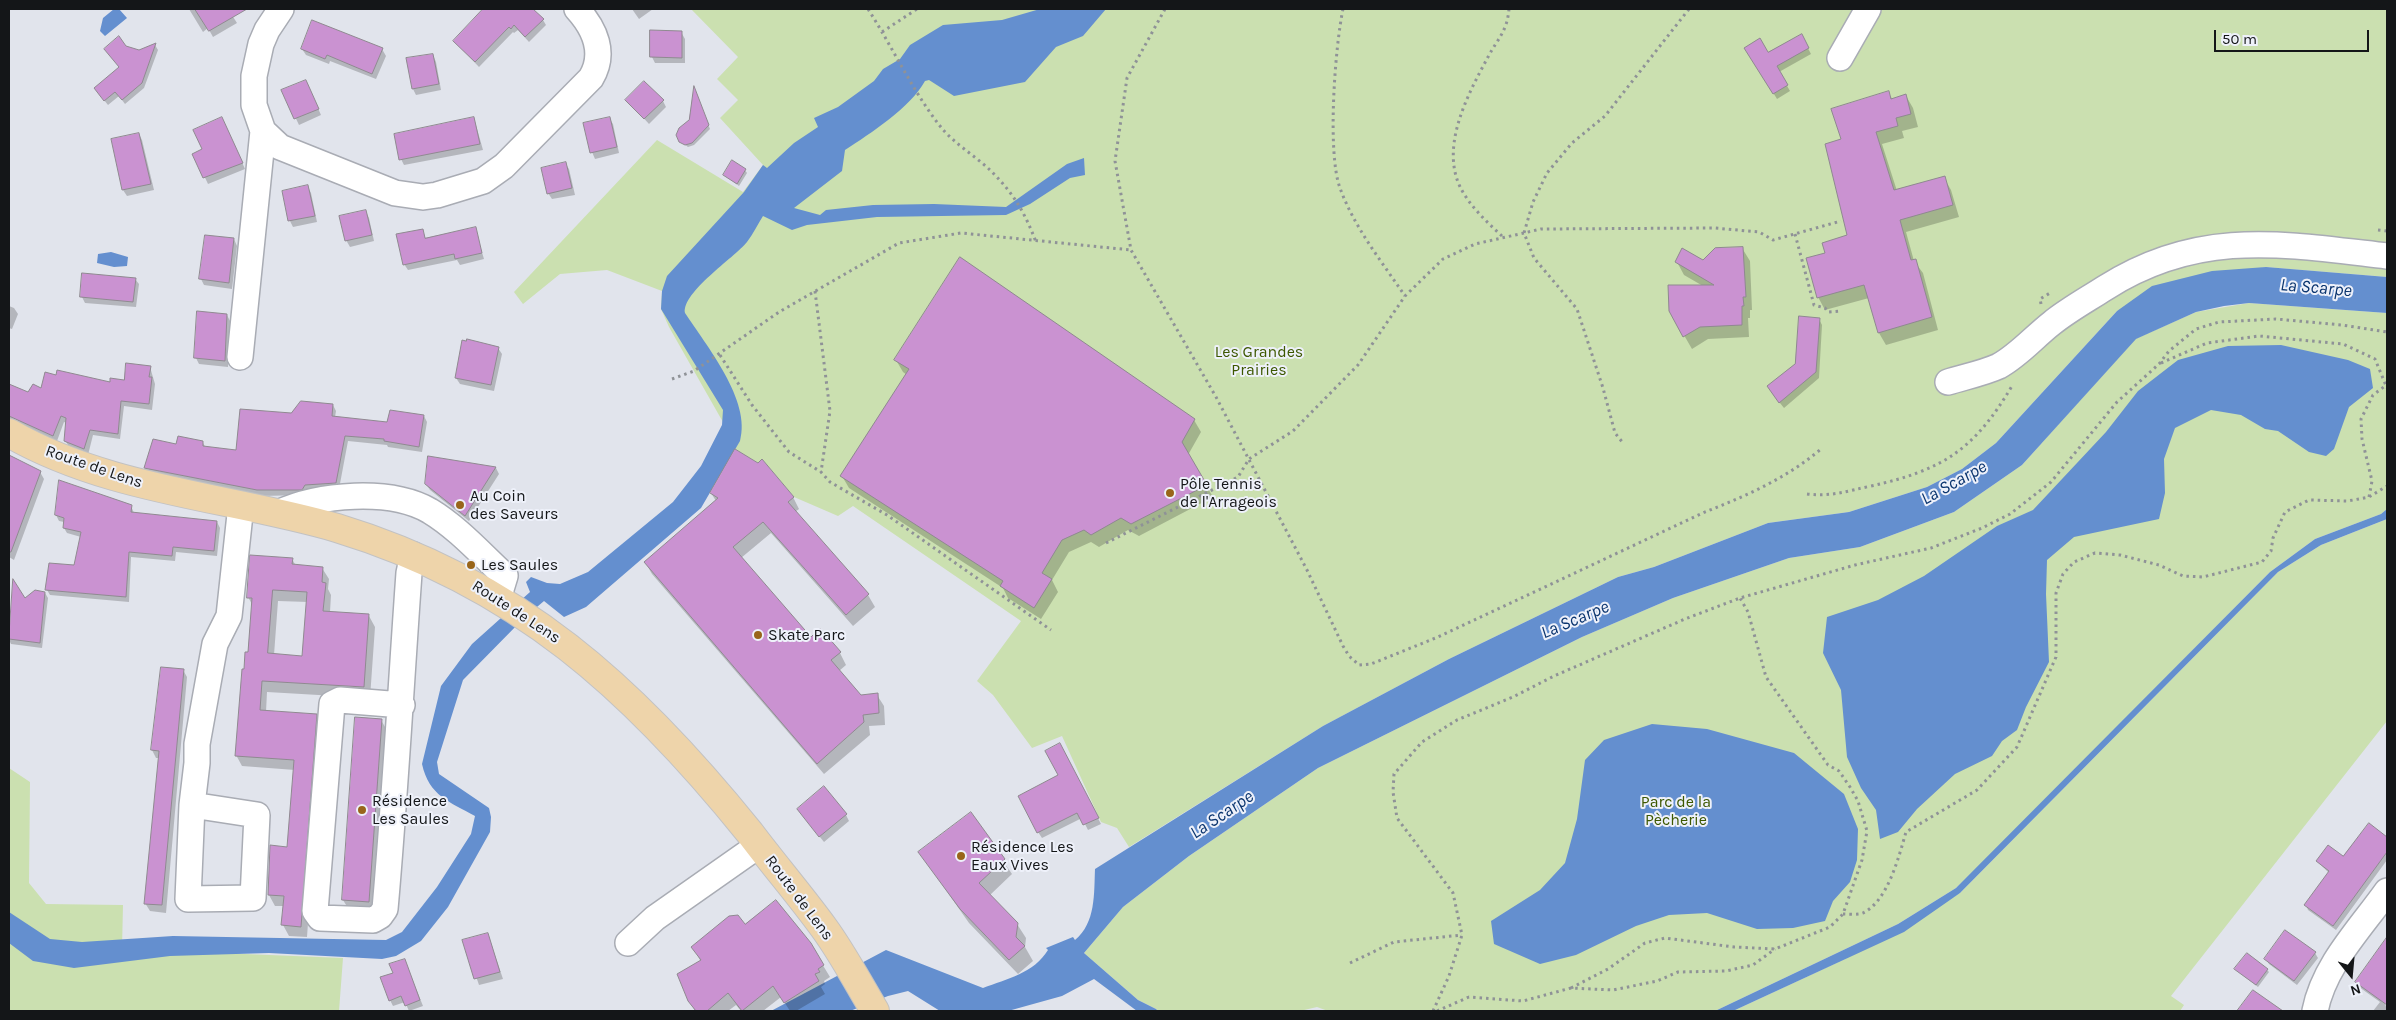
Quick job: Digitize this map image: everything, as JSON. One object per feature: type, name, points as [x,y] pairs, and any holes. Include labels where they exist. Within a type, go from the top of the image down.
[{"type":"main road","name":"Route de Lens","points":[[9,434],[70,462],[123,480],[278,512],[339,529],[413,555],[512,601],[578,653],[632,700],[723,800],[824,928],[874,1010]]},
{"type":"street","points":[[240,357],[263,131],[254,106],[254,76],[264,37],[281,9]]},
{"type":"street","points":[[263,131],[280,147],[395,193],[423,197],[468,188],[483,181],[504,166],[591,78],[599,58],[599,49],[589,24],[577,9]]},
{"type":"street","points":[[1840,58],[1868,9]]},
{"type":"street","points":[[1948,382],[1998,366],[2019,352],[2051,323],[2140,267],[2196,250],[2230,244],[2276,244],[2387,256]]},
{"type":"street","points":[[278,512],[309,501],[348,496],[372,497],[412,504],[428,510],[451,526],[512,601]]},
{"type":"street","points":[[192,805],[197,763],[197,744],[215,644],[229,616],[240,505]]},
{"type":"street","points":[[402,705],[340,700],[332,704],[321,814],[315,911],[320,918],[373,920],[380,916],[385,909],[402,705],[409,573],[413,555]]},
{"type":"street","points":[[628,943],[655,918],[759,845]]},
{"type":"street","points":[[2315,1011],[2318,994],[2330,968],[2387,891]]},
{"type":"path","points":[[868,9],[896,59],[941,128],[992,172],[1014,198],[1023,209],[1036,242]]},
{"type":"path","points":[[882,32],[917,9]]},
{"type":"path","points":[[1165,9],[1127,78],[1114,161],[1131,250],[1216,397],[1307,570],[1343,646],[1349,656],[1359,665],[1371,664],[1438,637],[1705,512],[1749,494],[1801,466],[1821,449]]},
{"type":"path","points":[[1343,9],[1334,109],[1335,161],[1339,187],[1352,215],[1405,296]]},
{"type":"path","points":[[1503,236],[1479,215],[1463,193],[1454,171],[1453,141],[1467,99],[1489,56],[1508,25],[1510,9]]},
{"type":"path","points":[[1623,443],[1616,433],[1604,388],[1577,309],[1534,258],[1524,233],[1533,202],[1547,173],[1572,144],[1605,116],[1689,9]]},
{"type":"path","points":[[1106,543],[1238,478],[1249,459],[1293,432],[1358,365],[1405,296],[1443,259],[1475,244],[1503,236],[1541,229],[1715,228],[1759,232],[1773,240],[1841,221]]},
{"type":"path","points":[[672,378],[694,371],[720,355],[779,312],[899,243],[960,233],[1131,250]]},
{"type":"path","points":[[1795,234],[1814,305],[1825,308],[1828,312],[1842,310]]},
{"type":"path","points":[[816,291],[830,411],[822,472]]},
{"type":"path","points":[[1435,1011],[1462,935],[1453,894],[1396,818],[1393,792],[1394,774],[1422,742],[1457,720],[1513,697],[1554,676],[1685,619],[1740,598],[1855,565],[1931,548],[1982,528],[2010,514],[2051,482],[2117,402],[2159,364],[2169,351],[2196,329],[2219,322],[2276,319],[2350,326],[2387,332]]},
{"type":"path","points":[[2159,364],[2207,343],[2259,336],[2343,344],[2376,359],[2386,387],[2372,395],[2361,419],[2362,439],[2372,481],[2369,497]]},
{"type":"path","points":[[720,355],[752,405],[789,452],[822,472],[830,482],[887,516],[1051,630]]},
{"type":"path","points":[[1807,494],[1826,496],[1893,482],[1940,464],[1976,437],[1997,410],[2015,380]]},
{"type":"path","points":[[1843,914],[1862,913],[1880,899],[1894,871],[1906,832],[1978,790],[2017,747],[2056,657],[2056,592],[2063,574],[2074,562],[2095,553],[2120,555],[2159,565],[2183,576],[2203,577],[2262,562],[2271,551],[2273,538],[2285,512],[2308,500],[2348,501],[2369,497],[2387,486]]},
{"type":"path","points":[[1571,988],[1613,990],[1657,981],[1678,972],[1726,971],[1753,964],[1775,949],[1800,938],[1821,933],[1843,914],[1862,860],[1867,831],[1863,816],[1858,801],[1839,771],[1828,765],[1766,677],[1748,612],[1740,598]]},
{"type":"path","points":[[1350,962],[1394,942],[1462,935]]},
{"type":"path","points":[[1435,1011],[1469,997],[1523,1001],[1571,988],[1608,969],[1645,943],[1665,938],[1734,947],[1775,949]]},
{"type":"green space","name":"Les Grandes Prairies","points":[[691,9],[2387,9],[2387,277],[2265,267],[2117,311],[1996,443],[1962,469],[1927,487],[1849,512],[1768,523],[1654,567],[1618,577],[1449,659],[1323,726],[1129,847],[1117,828],[1101,822],[1062,736],[1032,748],[993,695],[977,681],[1021,621],[853,506],[838,516],[794,497],[763,460],[758,463],[735,449],[740,438],[732,438],[669,327],[661,309],[662,291],[607,270],[560,274],[523,304],[514,292],[657,140],[743,192],[763,165],[720,118],[738,100],[717,79],[738,57]]},
{"type":"green space","name":"Parc de la Pècherie","points":[[2249,303],[2387,313],[2387,509],[2381,514],[2315,539],[2270,572],[1956,888],[1898,924],[1715,1011],[1328,1011],[1317,1007],[1300,1011],[1158,1011],[1138,1000],[1084,953],[1123,907],[1189,856],[1318,768],[1582,637],[1673,598],[1789,558],[1860,547],[1954,512],[2022,465],[2135,339],[2196,312]]},
{"type":"green space","points":[[2387,519],[2387,721],[2171,996],[2184,1005],[2180,1011],[1733,1011],[1845,959],[1960,893],[2278,572],[2321,545]]},
{"type":"green space","points":[[9,768],[30,782],[29,883],[46,904],[123,905],[122,949],[343,958],[339,1011],[9,1011]]},
{"type":"water","points":[[114,9],[119,9],[127,18],[105,36],[100,31],[103,18]]},
{"type":"water","points":[[1040,9],[1106,9],[1083,36],[1056,47],[1025,82],[954,96],[929,80],[925,81],[910,101],[900,110],[878,128],[845,150],[842,171],[794,208],[820,215],[826,210],[873,205],[934,204],[1006,207],[1067,164],[1084,158],[1085,175],[1070,178],[1030,204],[1006,215],[877,217],[807,225],[792,230],[763,216],[747,242],[692,295],[686,305],[685,313],[715,357],[733,391],[742,425],[740,441],[701,508],[586,607],[564,617],[544,601],[524,618],[463,680],[437,762],[439,774],[489,808],[491,817],[490,832],[448,907],[421,941],[396,956],[382,959],[269,953],[170,956],[74,968],[33,961],[9,943],[9,912],[50,939],[82,942],[173,936],[386,940],[402,932],[437,887],[471,834],[475,816],[449,802],[435,791],[425,775],[422,764],[441,686],[472,644],[530,592],[526,582],[531,577],[547,583],[560,584],[588,572],[673,502],[701,466],[722,425],[723,410],[661,309],[662,291],[667,276],[744,192],[763,165],[767,168],[794,143],[818,127],[814,118],[838,107],[874,81],[883,69],[900,59],[910,45],[943,25],[1002,20]]},
{"type":"water","points":[[111,252],[128,257],[127,266],[114,267],[97,263],[98,254]]},
{"type":"water","name":"La Scarpe","points":[[2266,267],[2387,277],[2387,313],[2249,303],[2196,312],[2136,339],[2022,465],[1954,512],[1860,547],[1789,558],[1673,598],[1582,637],[1318,768],[1189,856],[1123,907],[1084,953],[1138,1000],[1158,1011],[1137,1011],[1094,979],[1062,996],[1008,1011],[940,1011],[908,991],[888,996],[850,1011],[771,1011],[886,950],[983,988],[1028,970],[1042,958],[1048,950],[1046,948],[1073,937],[1075,940],[1082,933],[1087,925],[1092,907],[1095,869],[1323,726],[1449,659],[1618,577],[1654,567],[1768,523],[1849,512],[1927,487],[1962,469],[1996,443],[2117,311],[2152,286],[2212,271]]},
{"type":"water","points":[[2281,345],[2348,360],[2370,369],[2373,388],[2349,407],[2334,449],[2326,456],[2309,452],[2278,431],[2265,429],[2241,415],[2211,410],[2175,428],[2164,459],[2165,493],[2159,519],[2074,537],[2047,560],[2046,594],[2049,662],[2026,707],[2017,730],[2002,741],[1992,756],[1955,774],[1917,809],[1898,832],[1880,839],[1876,810],[1861,788],[1847,757],[1841,690],[1823,653],[1827,617],[1878,600],[1924,576],[1997,526],[2033,510],[2106,432],[2138,391],[2178,360],[2228,346]]},
{"type":"water","points":[[2387,509],[2387,519],[2321,545],[2278,572],[1960,893],[1904,932],[1733,1011],[1715,1011],[1898,924],[1956,888],[2270,572],[2315,539],[2381,514]]},
{"type":"water","points":[[1652,724],[1707,729],[1794,753],[1844,794],[1858,829],[1857,860],[1850,882],[1833,901],[1825,921],[1793,928],[1757,929],[1707,913],[1669,915],[1636,926],[1576,955],[1540,964],[1494,944],[1491,921],[1540,890],[1565,863],[1577,819],[1585,760],[1604,740]]},
{"type":"building","points":[[195,9],[247,9],[209,31]]},
{"type":"building","points":[[483,9],[533,9],[544,19],[525,37],[514,25],[511,29],[509,27],[475,62],[453,41]]},
{"type":"building","points":[[312,20],[383,48],[372,74],[327,55],[325,59],[301,49]]},
{"type":"building","points":[[650,30],[682,31],[682,58],[650,57]]},
{"type":"building","points":[[1802,34],[1809,48],[1777,66],[1788,85],[1773,94],[1744,48],[1760,38],[1768,52]]},
{"type":"building","points":[[119,36],[126,46],[139,50],[156,43],[142,83],[122,100],[115,92],[104,101],[94,88],[119,67],[104,49]]},
{"type":"building","points":[[433,54],[439,84],[412,89],[406,58]]},
{"type":"building","points":[[306,80],[319,109],[294,119],[281,90]]},
{"type":"building","points":[[644,81],[664,100],[644,119],[625,100]]},
{"type":"building","points":[[694,86],[709,125],[692,143],[685,145],[679,142],[676,135],[679,128],[689,120]]},
{"type":"building","points":[[1889,91],[1891,99],[1906,94],[1911,114],[1896,118],[1898,126],[1876,132],[1894,190],[1945,176],[1953,205],[1900,220],[1911,260],[1916,259],[1932,317],[1878,333],[1864,285],[1817,298],[1806,258],[1825,253],[1822,243],[1847,235],[1825,144],[1841,139],[1831,109]]},
{"type":"building","points":[[222,117],[243,163],[203,178],[192,154],[202,149],[193,130]]},
{"type":"building","points":[[474,117],[480,144],[399,160],[394,134]]},
{"type":"building","points":[[610,117],[617,147],[590,153],[583,123]]},
{"type":"building","points":[[139,133],[151,184],[122,190],[111,139]]},
{"type":"building","points":[[732,160],[746,169],[737,184],[723,175]]},
{"type":"building","points":[[566,162],[572,188],[547,194],[541,168]]},
{"type":"building","points":[[308,185],[315,216],[288,221],[282,191]]},
{"type":"building","points":[[366,210],[372,235],[345,241],[339,216]]},
{"type":"building","points":[[476,227],[482,253],[455,259],[454,254],[403,265],[396,234],[423,229],[425,238]]},
{"type":"building","points":[[205,235],[234,238],[229,283],[199,279]]},
{"type":"building","points":[[1743,247],[1746,297],[1743,297],[1742,325],[1700,327],[1683,337],[1669,311],[1668,285],[1714,285],[1675,262],[1682,248],[1703,260],[1715,248]]},
{"type":"building","points":[[960,257],[1195,419],[1182,442],[1207,485],[1131,524],[1121,518],[1091,535],[1084,530],[1062,540],[1042,573],[1052,579],[1034,608],[1000,586],[1003,581],[840,476],[909,369],[894,360]]},
{"type":"building","points":[[82,273],[136,278],[133,302],[80,297]]},
{"type":"building","points":[[197,311],[227,314],[225,361],[194,358]]},
{"type":"building","points":[[1799,316],[1820,318],[1816,372],[1779,403],[1767,386],[1795,364]]},
{"type":"building","points":[[467,339],[499,347],[491,385],[455,378],[462,340],[466,341]]},
{"type":"building","points":[[126,363],[151,366],[149,377],[152,377],[149,404],[121,401],[118,434],[90,430],[84,449],[64,441],[66,418],[61,416],[53,436],[9,416],[9,384],[28,392],[33,384],[41,388],[45,372],[56,375],[57,370],[110,382],[110,378],[124,380]]},
{"type":"building","points":[[301,401],[333,404],[332,416],[387,422],[390,410],[424,415],[419,447],[384,441],[384,439],[345,436],[336,483],[305,485],[302,490],[257,490],[144,468],[153,439],[176,444],[178,436],[203,441],[203,446],[236,450],[240,409],[291,413]]},
{"type":"building","name":"Skate Parc","points":[[735,449],[758,463],[762,459],[794,497],[788,502],[869,594],[846,615],[763,522],[733,547],[811,637],[820,628],[841,652],[831,660],[861,695],[878,693],[879,713],[863,715],[864,722],[817,764],[644,562],[718,498],[710,493]]},
{"type":"building","points":[[9,455],[41,471],[11,552],[9,552]]},
{"type":"building","points":[[428,456],[496,467],[465,516],[425,484]]},
{"type":"building","points":[[59,480],[132,505],[131,512],[217,521],[214,551],[173,547],[172,556],[129,552],[126,597],[45,590],[49,563],[74,565],[81,532],[63,528],[64,518],[55,515]]},
{"type":"building","points":[[250,555],[293,558],[292,564],[323,567],[322,582],[326,583],[323,611],[369,614],[364,687],[262,681],[260,710],[317,714],[301,927],[281,925],[284,896],[268,895],[270,845],[287,847],[294,760],[235,756],[242,669],[244,669],[245,652],[248,652],[252,598],[247,598]],"holes":[[[273,590],[307,592],[302,656],[268,653]]]},
{"type":"building","points":[[13,579],[25,598],[35,590],[45,592],[40,643],[9,639]]},
{"type":"building","points":[[161,667],[184,669],[162,905],[144,904],[159,751],[151,750]]},
{"type":"building","name":"Résidence Les Saules","points":[[355,717],[382,719],[369,902],[342,900]]},
{"type":"building","points":[[1060,743],[1099,818],[1083,825],[1077,813],[1037,833],[1018,796],[1058,775],[1045,751]]},
{"type":"building","points":[[824,786],[847,814],[819,837],[797,809]]},
{"type":"building","name":"Résidence Les Eaux Vives","points":[[971,812],[1005,859],[979,883],[1018,923],[1016,937],[1025,946],[1009,960],[960,909],[918,852]]},
{"type":"building","points":[[2369,823],[2387,837],[2387,852],[2333,926],[2304,905],[2329,871],[2316,861],[2328,845],[2343,856]]},
{"type":"building","points":[[776,900],[811,943],[824,965],[818,969],[820,972],[815,974],[819,981],[784,1003],[773,986],[742,1011],[728,993],[707,1011],[696,1011],[688,1001],[677,974],[701,960],[691,947],[729,916],[738,915],[745,924]]},
{"type":"building","points":[[2285,930],[2316,952],[2294,981],[2264,959]]},
{"type":"building","points":[[488,933],[500,972],[474,979],[462,940]]},
{"type":"building","points":[[2387,937],[2387,1005],[2355,982]]},
{"type":"building","points":[[2247,953],[2268,969],[2256,985],[2234,969]]},
{"type":"building","points":[[405,959],[420,1000],[405,1006],[401,996],[389,1001],[380,977],[393,973],[389,964]]},
{"type":"building","points":[[2253,990],[2283,1011],[2237,1011]]},
{"type":"place","name":"Pôle Tennis de l'Arrageois","points":[[1170,493]]},
{"type":"place","name":"Au Coin des Saveurs","points":[[460,505]]},
{"type":"place","name":"Les Saules","points":[[471,565]]},
{"type":"place","name":"Skate Parc","points":[[758,635]]},
{"type":"place","name":"Résidence Les Saules","points":[[362,810]]},
{"type":"place","name":"Résidence Les Eaux Vives","points":[[961,856]]}]
